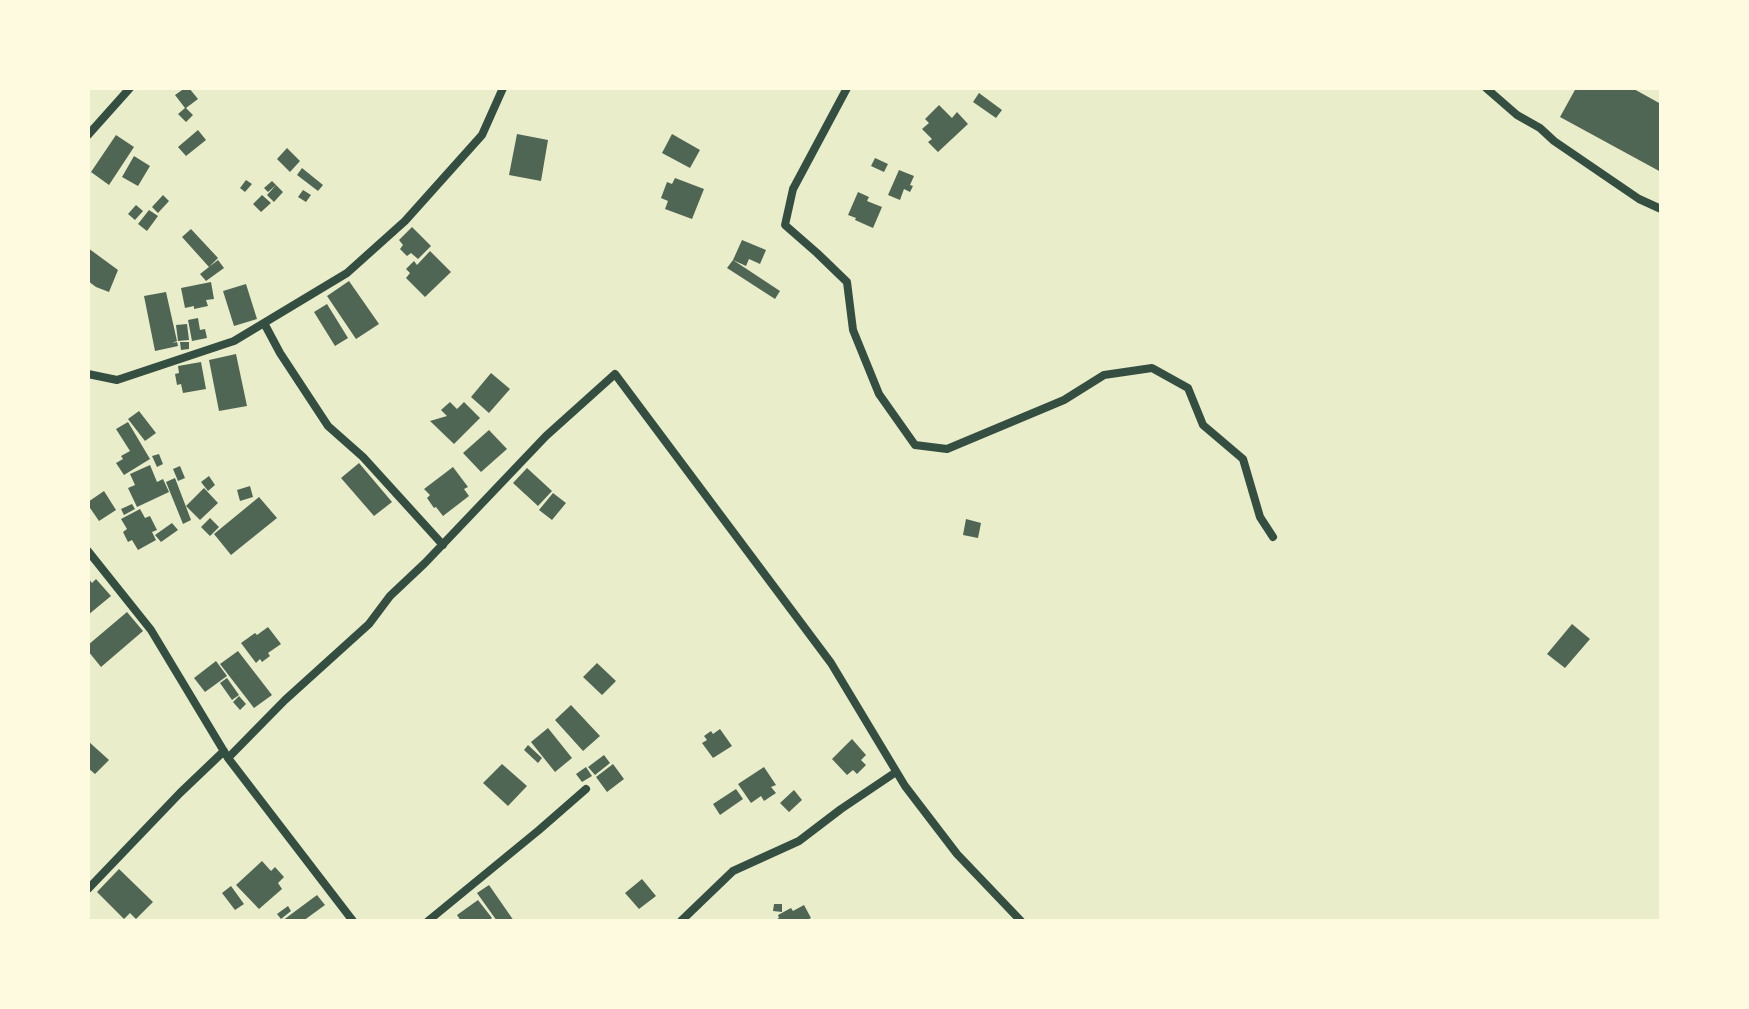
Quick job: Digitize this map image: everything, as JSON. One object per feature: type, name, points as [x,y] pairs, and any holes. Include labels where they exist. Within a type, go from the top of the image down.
[{"type":"street","points":[[88,135],[130,88]]},
{"type":"street","points":[[88,374],[117,380],[234,341],[347,273],[405,221],[482,135],[503,88]]},
{"type":"street","points":[[847,88],[793,189],[785,225],[847,282],[853,330],[879,394],[915,445],[947,449],[1064,400],[1104,375],[1152,368],[1188,388],[1203,425],[1243,459],[1260,517],[1273,537]]},
{"type":"street","points":[[1486,88],[1554,141],[1639,199],[1661,209]]},
{"type":"street","points":[[264,323],[328,426],[363,457],[443,545]]},
{"type":"street","points":[[88,889],[180,793],[369,624],[390,596],[546,436],[615,374],[831,663],[905,786],[957,854],[1021,921]]},
{"type":"street","points":[[88,551],[151,630],[226,754],[353,921]]},
{"type":"street","points":[[681,921],[733,871],[799,841],[896,772]]},
{"type":"street","points":[[428,921],[586,789]]},
{"type":"building","points":[[189,88],[198,99],[186,108],[193,115],[186,122],[178,114],[185,108],[175,95]]},
{"type":"building","points":[[1576,88],[1632,88],[1661,104],[1661,172],[1560,117]]},
{"type":"building","points":[[979,93],[1002,110],[996,118],[973,102]]},
{"type":"building","points":[[939,105],[952,118],[957,112],[968,124],[938,152],[928,142],[932,139],[922,129],[929,123],[925,119]]},
{"type":"building","points":[[198,130],[206,140],[186,156],[178,147]]},
{"type":"building","points":[[517,134],[548,140],[541,181],[509,175]]},
{"type":"building","points":[[672,134],[700,150],[690,168],[662,153]]},
{"type":"building","points":[[116,135],[134,147],[109,185],[91,172]]},
{"type":"building","points":[[287,148],[300,161],[290,172],[277,159]]},
{"type":"building","points":[[134,156],[150,166],[138,186],[122,177]]},
{"type":"building","points":[[875,158],[888,164],[884,172],[871,166]]},
{"type":"building","points":[[302,168],[323,185],[318,191],[297,175]]},
{"type":"building","points":[[899,170],[914,176],[910,192],[904,189],[900,200],[888,195]]},
{"type":"building","points":[[675,178],[704,189],[692,219],[665,209],[668,201],[661,198],[667,182],[672,184]]},
{"type":"building","points":[[246,180],[252,184],[245,192],[240,188]]},
{"type":"building","points":[[272,181],[276,185],[268,192],[264,188]]},
{"type":"building","points":[[276,185],[283,192],[274,202],[267,195]]},
{"type":"building","points":[[303,190],[311,195],[306,202],[298,197]]},
{"type":"building","points":[[858,192],[869,197],[867,201],[882,207],[873,228],[848,215]]},
{"type":"building","points":[[163,195],[169,201],[158,213],[152,207]]},
{"type":"building","points":[[262,195],[271,203],[261,212],[253,204]]},
{"type":"building","points":[[136,205],[143,211],[135,220],[128,214]]},
{"type":"building","points":[[149,210],[158,216],[147,231],[138,224]]},
{"type":"building","points":[[412,227],[431,246],[418,259],[411,253],[407,256],[400,249],[403,245],[399,240]]},
{"type":"building","points":[[191,229],[218,258],[209,267],[182,237]]},
{"type":"building","points":[[742,240],[766,250],[760,264],[749,259],[746,266],[733,260]]},
{"type":"building","points":[[88,248],[118,270],[109,292],[88,281]]},
{"type":"building","points":[[430,251],[451,272],[425,297],[406,278],[410,273],[406,269],[414,261],[417,265]]},
{"type":"building","points":[[218,260],[224,268],[206,281],[200,274]]},
{"type":"building","points":[[733,260],[780,291],[775,299],[727,268]]},
{"type":"building","points":[[349,281],[379,324],[356,339],[327,296]]},
{"type":"building","points":[[211,282],[214,299],[206,300],[208,306],[185,308],[181,288]]},
{"type":"building","points":[[246,284],[257,319],[234,326],[223,291]]},
{"type":"building","points":[[166,292],[177,341],[172,343],[177,342],[178,346],[155,351],[144,296]]},
{"type":"building","points":[[327,304],[348,338],[335,346],[314,312]]},
{"type":"building","points":[[198,318],[200,330],[205,329],[207,338],[192,341],[188,320]]},
{"type":"building","points":[[187,324],[189,340],[178,341],[176,325]]},
{"type":"building","points":[[180,342],[189,342],[189,349],[181,350]]},
{"type":"building","points":[[236,354],[247,406],[219,411],[209,360]]},
{"type":"building","points":[[201,362],[206,389],[183,393],[181,384],[177,385],[175,374],[179,373],[178,366]]},
{"type":"building","points":[[491,373],[510,389],[489,413],[471,397]]},
{"type":"building","points":[[450,402],[457,409],[464,402],[480,418],[454,444],[430,421],[447,416],[441,410]]},
{"type":"building","points":[[139,411],[156,433],[145,441],[128,419]]},
{"type":"building","points":[[128,422],[150,459],[124,475],[116,463],[130,451],[116,429]]},
{"type":"building","points":[[489,430],[507,449],[481,472],[463,453]]},
{"type":"building","points":[[159,454],[163,464],[157,467],[152,456]]},
{"type":"building","points":[[359,463],[392,502],[374,516],[341,478]]},
{"type":"building","points":[[150,465],[157,482],[163,479],[169,492],[137,507],[128,488],[135,485],[130,474]]},
{"type":"building","points":[[180,466],[185,478],[178,481],[173,469]]},
{"type":"building","points":[[453,467],[468,487],[464,489],[469,496],[443,516],[434,508],[427,498],[430,495],[424,489]]},
{"type":"building","points":[[527,468],[552,491],[538,506],[513,483]]},
{"type":"building","points":[[209,476],[215,485],[208,491],[201,482]]},
{"type":"building","points":[[175,478],[191,520],[183,524],[166,482]]},
{"type":"building","points":[[250,486],[253,497],[240,501],[237,490]]},
{"type":"building","points":[[204,488],[218,503],[200,520],[186,506]]},
{"type":"building","points":[[104,491],[116,510],[99,521],[88,502]]},
{"type":"building","points":[[553,493],[566,503],[552,520],[539,510]]},
{"type":"building","points":[[259,497],[277,518],[231,555],[214,534]]},
{"type":"building","points":[[132,504],[135,509],[124,515],[121,509]]},
{"type":"building","points":[[140,509],[145,518],[150,516],[157,530],[152,532],[156,540],[138,550],[132,540],[128,542],[123,532],[127,529],[121,519]]},
{"type":"building","points":[[210,518],[219,527],[210,536],[201,527]]},
{"type":"building","points":[[966,519],[981,523],[978,538],[963,535]]},
{"type":"building","points":[[172,523],[178,530],[161,542],[155,535]]},
{"type":"building","points":[[88,578],[92,583],[96,579],[111,596],[88,615]]},
{"type":"building","points":[[127,612],[143,631],[101,667],[88,651],[88,645]]},
{"type":"building","points":[[1572,624],[1590,639],[1565,668],[1547,654]]},
{"type":"building","points":[[268,627],[281,644],[268,653],[270,656],[256,663],[241,643]]},
{"type":"building","points":[[238,651],[272,695],[254,708],[220,664]]},
{"type":"building","points":[[216,661],[227,676],[205,692],[194,678]]},
{"type":"building","points":[[597,663],[616,681],[602,695],[583,677]]},
{"type":"building","points":[[227,678],[239,695],[232,700],[220,683]]},
{"type":"building","points":[[239,696],[246,704],[240,710],[233,702]]},
{"type":"building","points":[[571,705],[600,736],[583,751],[555,720]]},
{"type":"building","points":[[548,728],[572,758],[555,772],[531,742]]},
{"type":"building","points":[[720,729],[732,746],[713,758],[702,743],[707,740],[704,736]]},
{"type":"building","points":[[852,739],[866,755],[861,760],[866,765],[857,774],[853,770],[847,775],[832,759]]},
{"type":"building","points":[[88,741],[109,760],[95,774],[88,768]]},
{"type":"building","points":[[528,745],[542,758],[538,763],[524,750]]},
{"type":"building","points":[[604,755],[610,763],[595,775],[588,767]]},
{"type":"building","points":[[502,764],[527,786],[508,806],[483,783]]},
{"type":"building","points":[[613,764],[624,779],[607,792],[596,777]]},
{"type":"building","points":[[586,767],[592,776],[582,782],[576,774]]},
{"type":"building","points":[[764,767],[776,785],[771,787],[776,793],[764,801],[761,796],[751,803],[738,784]]},
{"type":"building","points":[[736,789],[743,799],[720,815],[713,804]]},
{"type":"building","points":[[794,790],[802,800],[789,812],[780,803]]},
{"type":"building","points":[[262,861],[271,871],[275,867],[284,877],[278,883],[282,889],[259,909],[236,885]]},
{"type":"building","points":[[119,869],[153,902],[136,919],[130,913],[124,919],[97,892]]},
{"type":"building","points":[[642,879],[656,896],[639,909],[625,893]]},
{"type":"building","points":[[489,885],[514,921],[497,921],[477,893]]},
{"type":"building","points":[[231,886],[244,904],[235,910],[222,893]]},
{"type":"building","points":[[317,895],[325,905],[303,921],[282,921]]},
{"type":"building","points":[[478,900],[492,918],[488,921],[461,921],[457,915]]},
{"type":"building","points":[[774,904],[782,904],[782,912],[773,911]]},
{"type":"building","points":[[804,905],[811,918],[805,921],[773,921],[791,908],[793,911]]},
{"type":"building","points":[[288,906],[291,911],[281,919],[277,914]]}]
